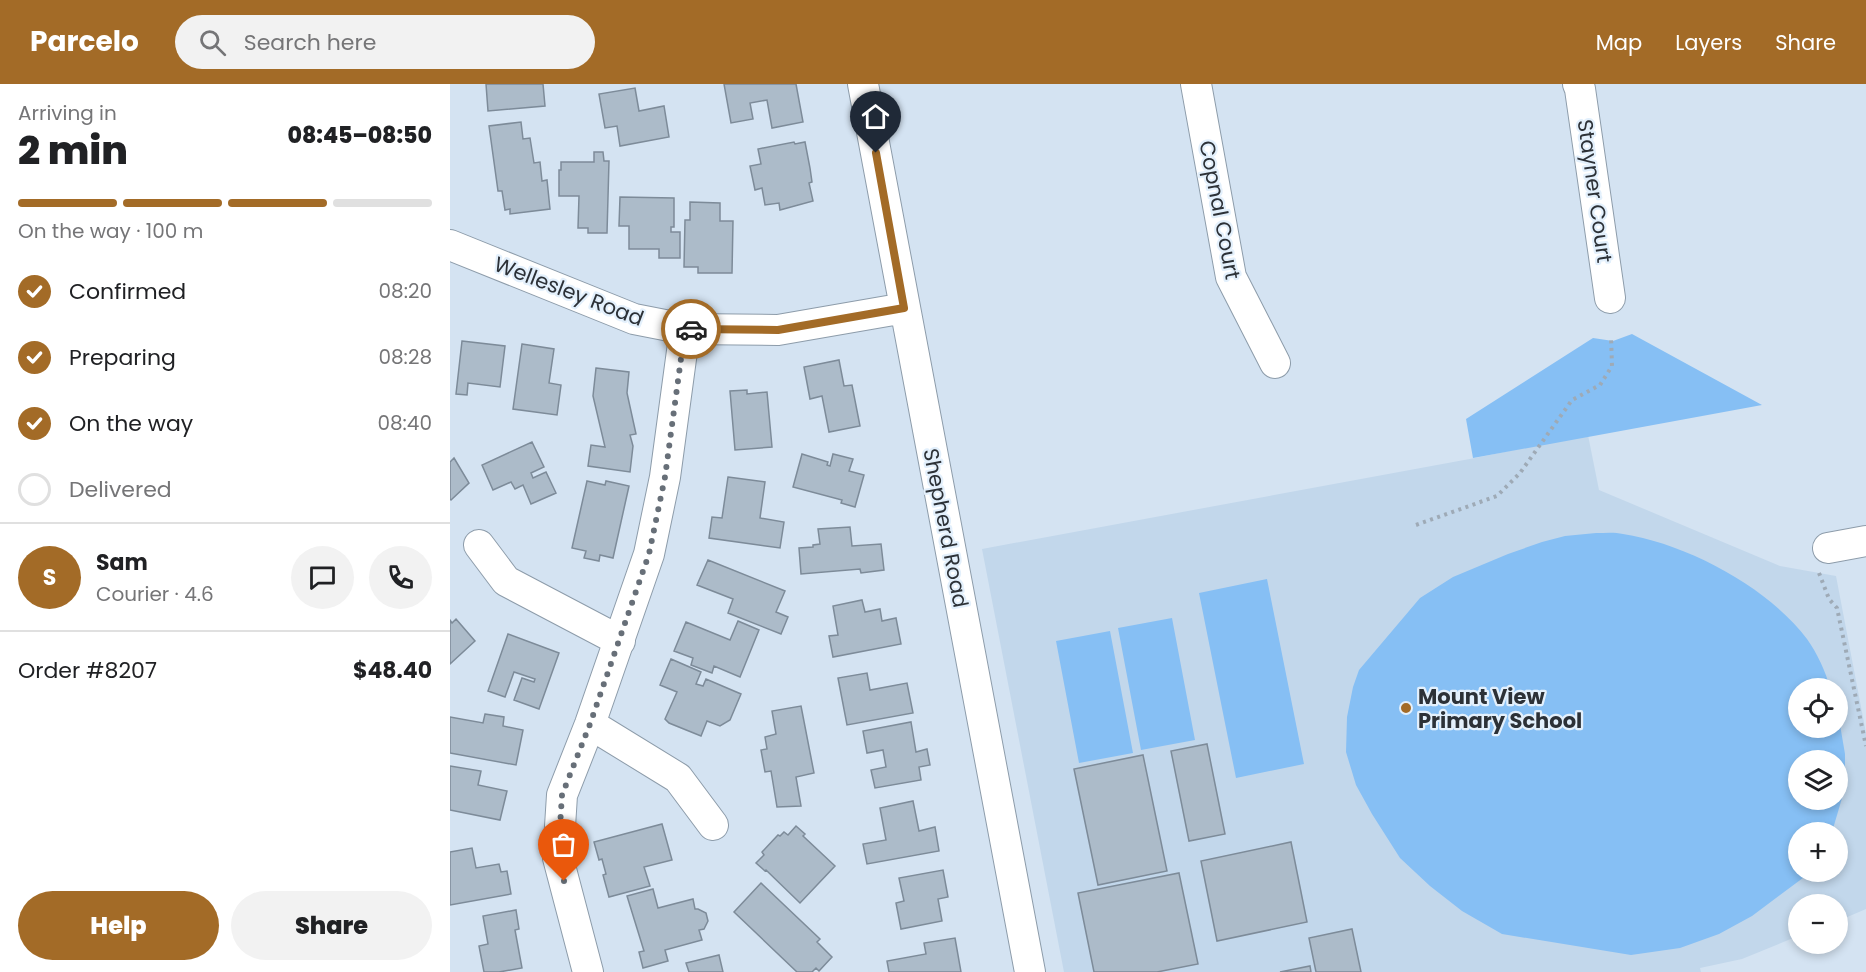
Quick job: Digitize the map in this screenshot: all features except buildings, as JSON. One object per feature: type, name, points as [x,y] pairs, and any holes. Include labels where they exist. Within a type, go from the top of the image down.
[{"type":"street","name":"Copnal Court","points":[[1196,84],[1231,278],[1275,363]]},
{"type":"street","name":"Stayner Court","points":[[1578,84],[1610,298]]},
{"type":"street","name":"Shepherd Road","points":[[866,85],[904,308],[1030,972]]},
{"type":"street","name":"Wellesley Road","points":[[450,245],[634,319],[685,329],[778,330],[904,308]]},
{"type":"street","points":[[588,972],[558,858],[562,795],[620,641],[649,554],[665,477],[685,329]]},
{"type":"street","points":[[1828,548],[1866,541]]},
{"type":"street","points":[[479,545],[506,581],[620,641]]},
{"type":"street","points":[[590,724],[678,778],[713,825]]},
{"type":"path","points":[[1416,525],[1497,495],[1505,488],[1520,473],[1572,400],[1600,385],[1612,366],[1611,336]]},
{"type":"path","points":[[1828,548],[1818,570],[1829,599],[1837,608],[1866,746]]},
{"type":"shaded area","points":[[1632,334],[1762,405],[1473,458],[1466,419],[1593,338],[1613,341]]},
{"type":"shaded area","name":"Mount View Primary School","points":[[1588,435],[1599,490],[1780,566],[1836,576],[1866,733],[1866,909],[1848,917],[1848,894],[1788,894],[1788,940],[1742,959],[1700,968],[1701,972],[1064,972],[982,549]]},
{"type":"shaded area","points":[[1620,533],[1673,547],[1724,571],[1771,602],[1791,620],[1818,656],[1827,678],[1788,678],[1788,738],[1842,738],[1844,750],[1788,750],[1788,810],[1838,810],[1835,822],[1788,822],[1788,882],[1798,882],[1752,916],[1719,934],[1680,948],[1631,955],[1502,934],[1462,911],[1400,858],[1356,785],[1346,752],[1347,717],[1359,670],[1420,598],[1453,577],[1542,542],[1565,536]]},
{"type":"shaded area","points":[[1267,579],[1304,764],[1236,778],[1199,593]]},
{"type":"shaded area","points":[[1172,618],[1195,740],[1141,750],[1118,628]]},
{"type":"shaded area","points":[[1110,631],[1133,753],[1079,763],[1056,641]]},
{"type":"way so far","points":[[564,881],[558,858],[562,795],[620,641],[649,554],[665,477],[685,329],[691,329]]},
{"type":"place","name":"Mount View Primary School","points":[[1406,708]]},
{"type":"route","points":[[691,329],[778,330],[904,308],[876,153]]}]
